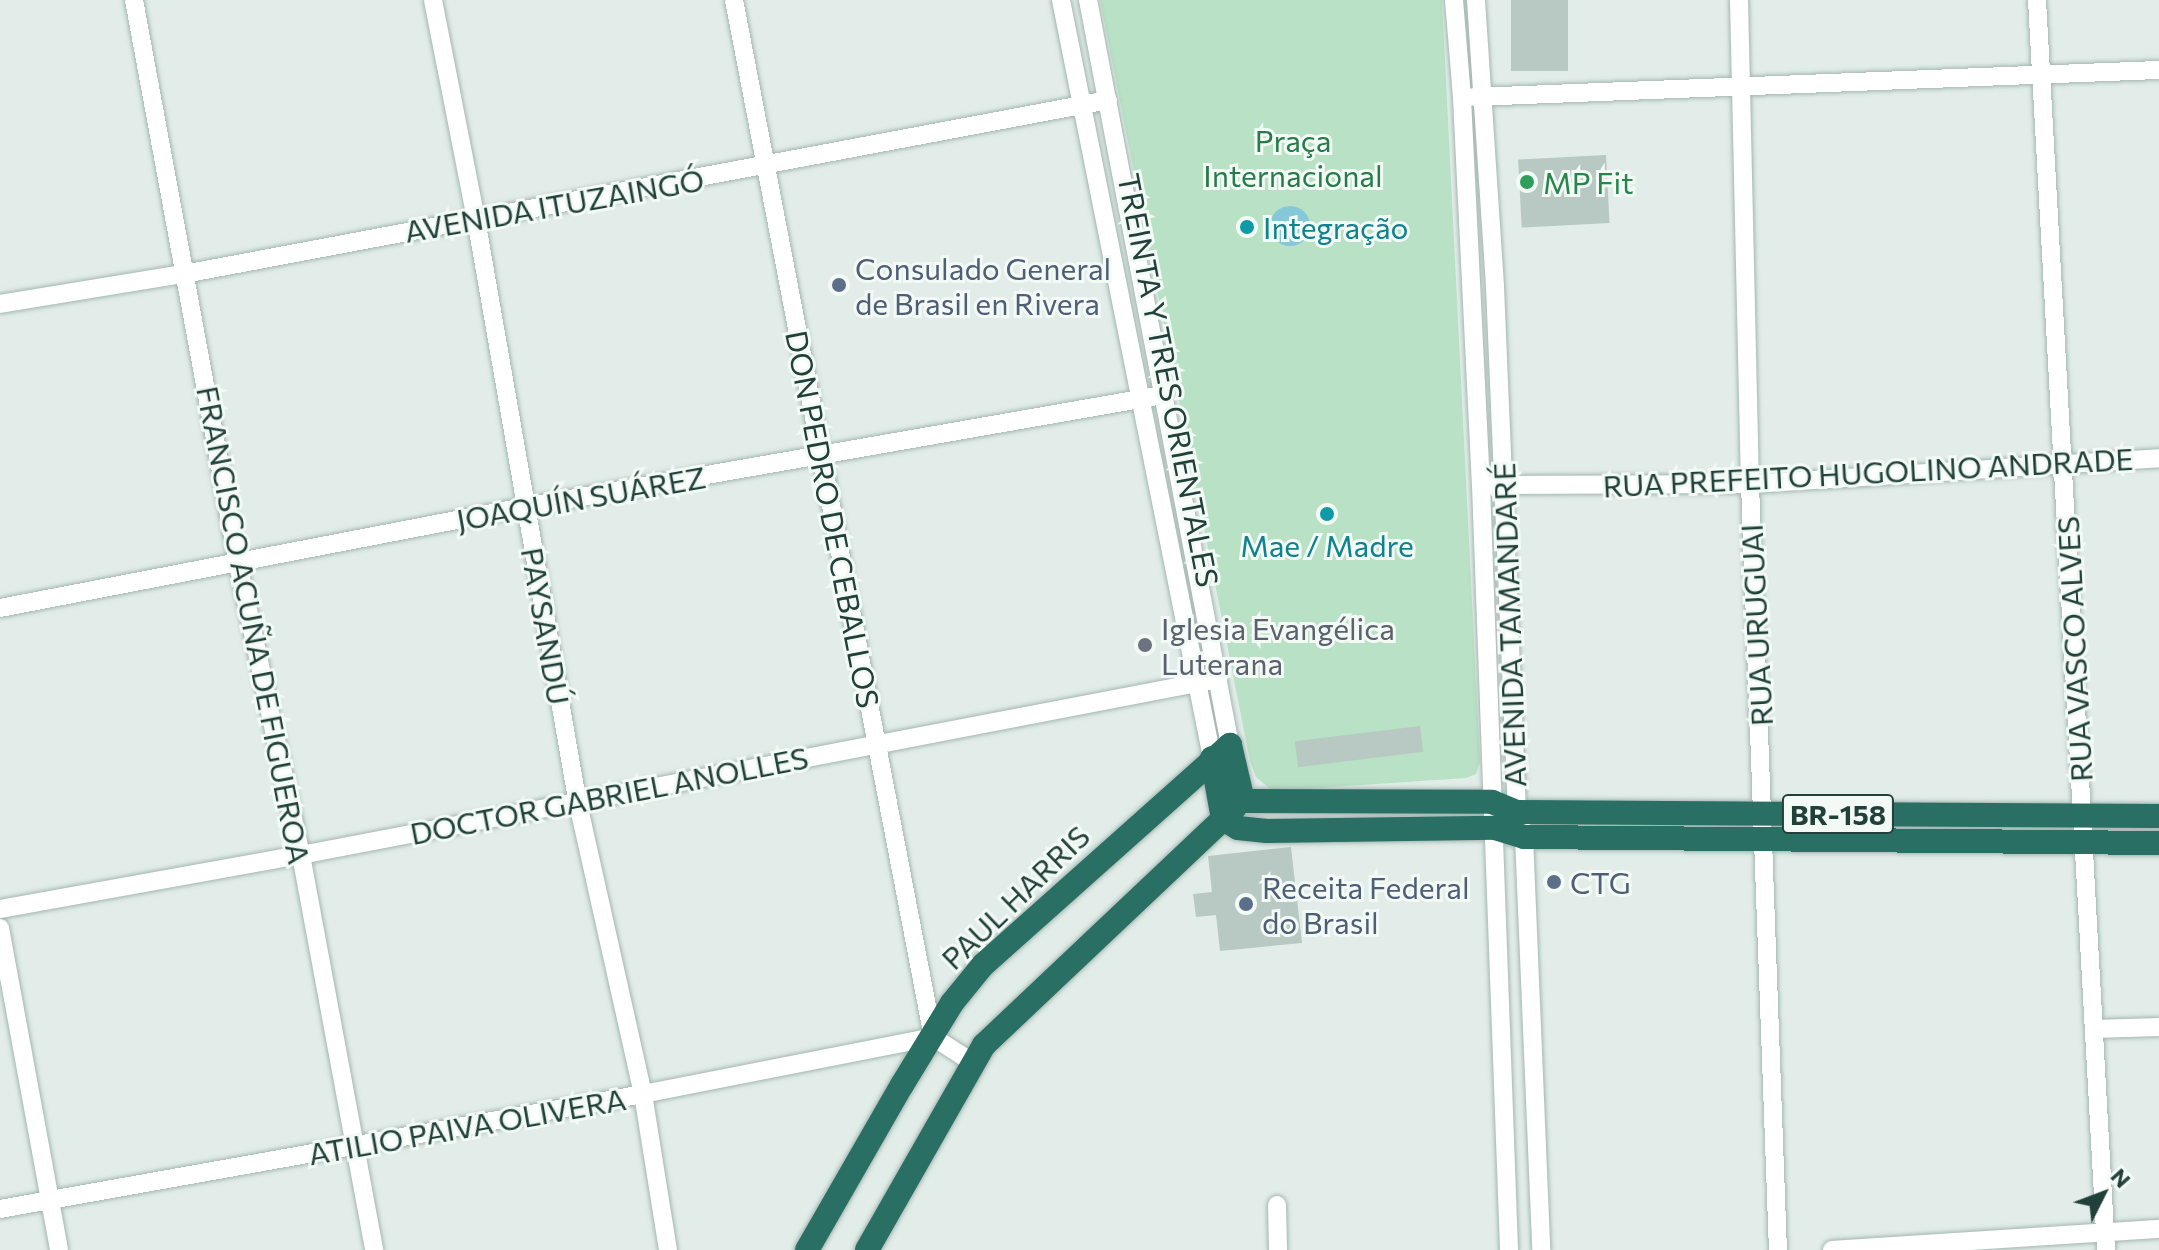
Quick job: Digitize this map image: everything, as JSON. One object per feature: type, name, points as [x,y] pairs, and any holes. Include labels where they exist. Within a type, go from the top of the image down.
[{"type":"highway","points":[[867,1250],[972,1062],[1002,1024],[1243,801],[1221,751]]},
{"type":"highway","name":"TREINTA Y TRES ORIENTALES","points":[[1221,751],[1223,819]]},
{"type":"highway","name":"PAUL HARRIS","points":[[807,1250],[952,1003],[983,965],[1221,751]]},
{"type":"highway","name":"BR-158","points":[[1243,801],[1492,802],[1517,812],[2159,816]]},
{"type":"highway","name":"BR-158","points":[[1223,819],[1238,828],[1267,831],[1495,828],[1524,837],[2159,843]]},
{"type":"street","name":"FRANCISCO ACUÑA DE FIGUEROA","points":[[134,0],[238,564],[301,855],[374,1250]]},
{"type":"street","name":"PAYSANDÚ","points":[[433,0],[476,219],[577,799],[643,1094],[668,1250]]},
{"type":"street","name":"DON PEDRO DE CEBALLOS","points":[[734,0],[933,1037]]},
{"type":"street","name":"TREINTA Y TRES ORIENTALES","points":[[1061,0],[1195,684],[1221,751]]},
{"type":"street","name":"TREINTA Y TRES ORIENTALES","points":[[1088,0],[1218,679],[1221,751]]},
{"type":"street","name":"AVENIDA TAMANDARÉ","points":[[1454,0],[1462,98],[1481,485],[1509,1250]]},
{"type":"street","name":"AVENIDA TAMANDARÉ","points":[[1476,0],[1503,486],[1517,812],[1524,837],[1541,1250]]},
{"type":"street","name":"RUA URUGUAI","points":[[1739,0],[1750,484],[1778,1250]]},
{"type":"street","name":"RUA VASCO ALVES","points":[[2037,0],[2105,1241]]},
{"type":"street","points":[[1462,98],[2159,70]]},
{"type":"street","name":"AVENIDA ITUZAINGÓ","points":[[0,304],[184,274],[1108,100]]},
{"type":"street","name":"JOAQUÍN SUÁREZ","points":[[0,608],[524,507],[1163,395]]},
{"type":"street","name":"RUA PREFEITO HUGOLINO ANDRADE","points":[[1481,485],[1750,484],[2159,458]]},
{"type":"street","name":"DOCTOR GABRIEL ANOLLES","points":[[0,909],[301,855],[577,799],[1218,679]]},
{"type":"street","points":[[0,928],[59,1250]]},
{"type":"street","points":[[2094,1029],[2159,1027]]},
{"type":"street","points":[[933,1037],[972,1062]]},
{"type":"street","name":"ATILIO PAIVA OLIVERA","points":[[0,1209],[643,1094],[933,1037]]},
{"type":"street","points":[[1277,1205],[1278,1250]]},
{"type":"street","points":[[1832,1250],[2105,1241],[2159,1229]]},
{"type":"green space","name":"Praça Internacional","points":[[1100,0],[1442,0],[1480,762],[1476,774],[1466,778],[1273,791],[1256,777],[1250,761]]},
{"type":"water","points":[[1290,206],[1304,212],[1310,226],[1304,240],[1290,246],[1276,240],[1270,226],[1276,212]]},
{"type":"building","points":[[1511,0],[1568,0],[1568,71],[1511,71]]},
{"type":"building","points":[[1606,155],[1610,223],[1522,228],[1518,160]]},
{"type":"building","points":[[1420,726],[1423,752],[1298,767],[1295,741]]},
{"type":"building","name":"Receita Federal do Brasil","points":[[1291,847],[1302,943],[1220,951],[1216,915],[1196,917],[1193,894],[1212,892],[1208,856]]},
{"type":"place","name":"MP Fit","points":[[1527,182]]},
{"type":"place","name":"Integração","points":[[1247,227]]},
{"type":"place","name":"Consulado General de Brasil en Rivera","points":[[839,285]]},
{"type":"place","name":"Mae / Madre","points":[[1327,514]]},
{"type":"place","name":"Iglesia Evangélica Luterana","points":[[1145,645]]},
{"type":"place","name":"CTG","points":[[1554,882]]},
{"type":"place","name":"Receita Federal do Brasil","points":[[1246,904]]}]
